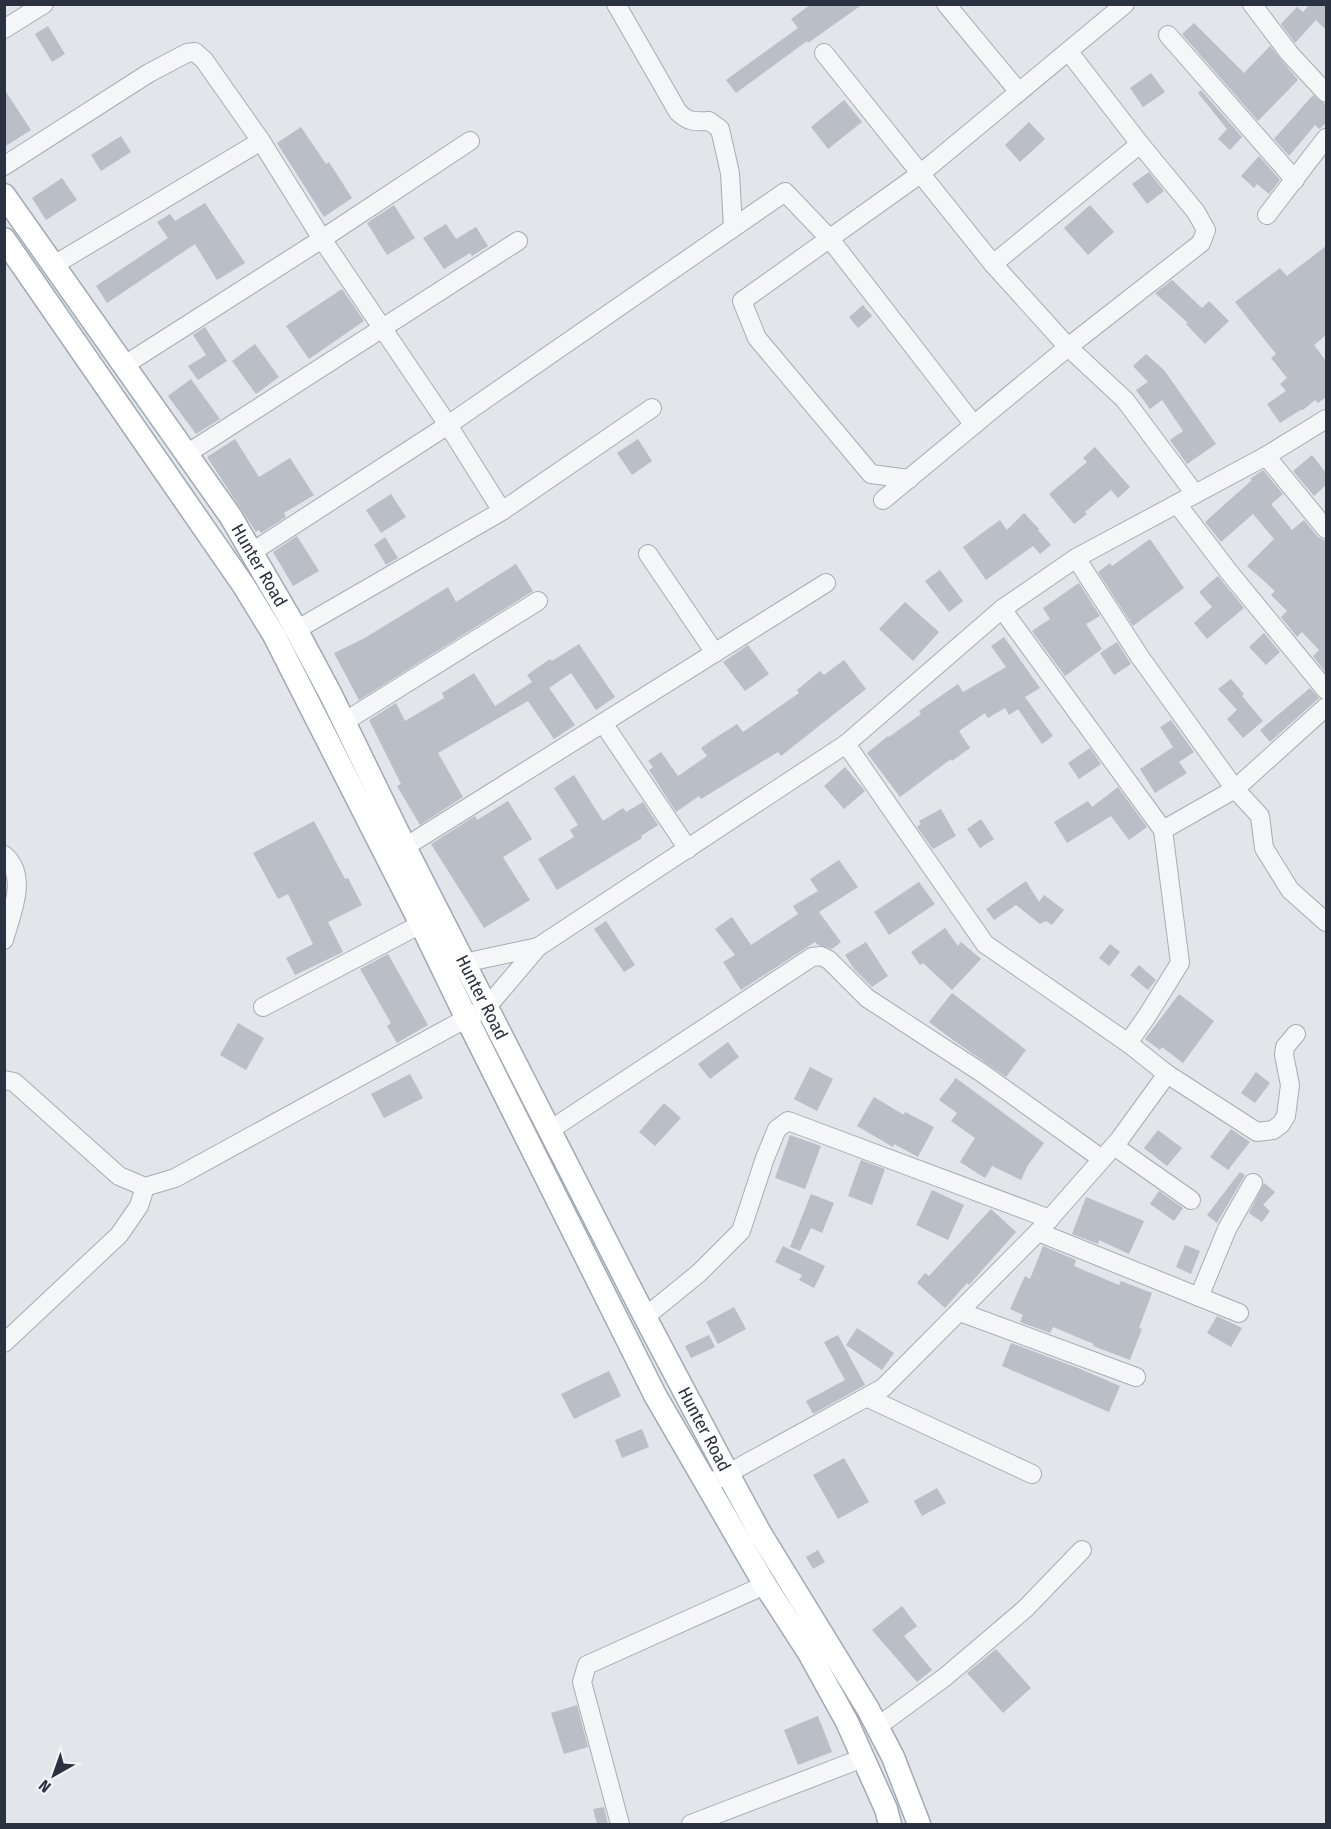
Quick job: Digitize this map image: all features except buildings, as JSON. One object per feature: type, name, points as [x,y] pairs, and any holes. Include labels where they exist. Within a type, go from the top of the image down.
[{"type":"main road","name":"Hunter Road","points":[[4,195],[185,455],[231,517],[296,630],[405,847],[454,968],[467,1019],[655,1395],[765,1585],[809,1653],[847,1722],[886,1809],[890,1824]]},
{"type":"main road","name":"Hunter Road","points":[[5,242],[244,586],[274,635],[421,924],[487,1007],[728,1474],[760,1533],[844,1667],[893,1757],[919,1824]]},
{"type":"main road","points":[[326,740],[345,725]]},
{"type":"street","points":[[4,29],[44,4]]},
{"type":"street","points":[[616,4],[678,112],[685,119],[693,122],[709,121],[720,129],[730,173],[733,228]]},
{"type":"street","points":[[946,4],[1019,92]]},
{"type":"street","points":[[909,478],[871,474],[757,338],[742,302],[920,174],[1125,4]]},
{"type":"street","points":[[1252,4],[1289,53],[1326,93]]},
{"type":"street","points":[[1168,35],[1294,180]]},
{"type":"street","points":[[4,166],[149,73],[187,53],[195,52],[204,60],[261,141],[322,239],[448,425],[502,511]]},
{"type":"street","points":[[883,500],[1068,347],[1201,243],[1206,230],[1196,212],[1069,52]]},
{"type":"street","points":[[824,53],[993,264],[1068,347],[1125,400],[1195,494]]},
{"type":"street","points":[[1267,215],[1326,138]]},
{"type":"street","points":[[54,265],[261,141]]},
{"type":"street","points":[[123,366],[470,141]]},
{"type":"street","points":[[993,264],[1140,144]]},
{"type":"street","points":[[252,552],[448,425],[785,192],[830,239],[974,425]]},
{"type":"street","points":[[185,455],[518,242]]},
{"type":"street","points":[[296,630],[502,511],[652,408]]},
{"type":"street","points":[[4,1080],[14,1082],[119,1176],[146,1187],[175,1178],[487,1007],[538,947],[846,744],[1002,609],[1076,558],[1266,456],[1326,419]]},
{"type":"street","points":[[1266,456],[1326,529]]},
{"type":"street","points":[[1177,504],[1229,572],[1326,690]]},
{"type":"street","points":[[648,554],[715,652]]},
{"type":"street","points":[[1076,558],[1140,657],[1235,789],[1260,816],[1264,848],[1290,890],[1326,922]]},
{"type":"street","points":[[405,847],[826,583]]},
{"type":"street","points":[[345,725],[538,601]]},
{"type":"street","points":[[1002,609],[1163,830],[1180,963],[1128,1043]]},
{"type":"street","points":[[1163,830],[1235,789],[1326,707]]},
{"type":"street","points":[[603,723],[688,849]]},
{"type":"street","points":[[846,744],[985,944],[1128,1043],[1167,1074],[1257,1132],[1273,1130],[1286,1116],[1290,1084],[1284,1055],[1285,1047],[1296,1034]]},
{"type":"street","points":[[4,855],[13,862],[17,877],[16,895],[4,940]]},
{"type":"street","points":[[263,1007],[421,924]]},
{"type":"street","points":[[454,968],[538,947]]},
{"type":"street","points":[[550,1130],[812,957],[821,956],[829,960],[867,998],[1108,1152],[1191,1200]]},
{"type":"street","points":[[707,1485],[883,1388],[1044,1226],[1108,1152],[1167,1074]]},
{"type":"street","points":[[645,1317],[699,1273],[741,1231],[777,1129],[788,1121],[1044,1226],[1239,1313]]},
{"type":"street","points":[[1199,1297],[1227,1229],[1253,1183]]},
{"type":"street","points":[[4,1343],[119,1235],[139,1206],[146,1187]]},
{"type":"street","points":[[960,1312],[1136,1377]]},
{"type":"street","points":[[868,1398],[1032,1474]]},
{"type":"street","points":[[877,1727],[945,1677],[1025,1609],[1082,1550]]},
{"type":"street","points":[[620,1824],[582,1682],[587,1665],[765,1585]]},
{"type":"street","points":[[691,1824],[863,1758]]}]
